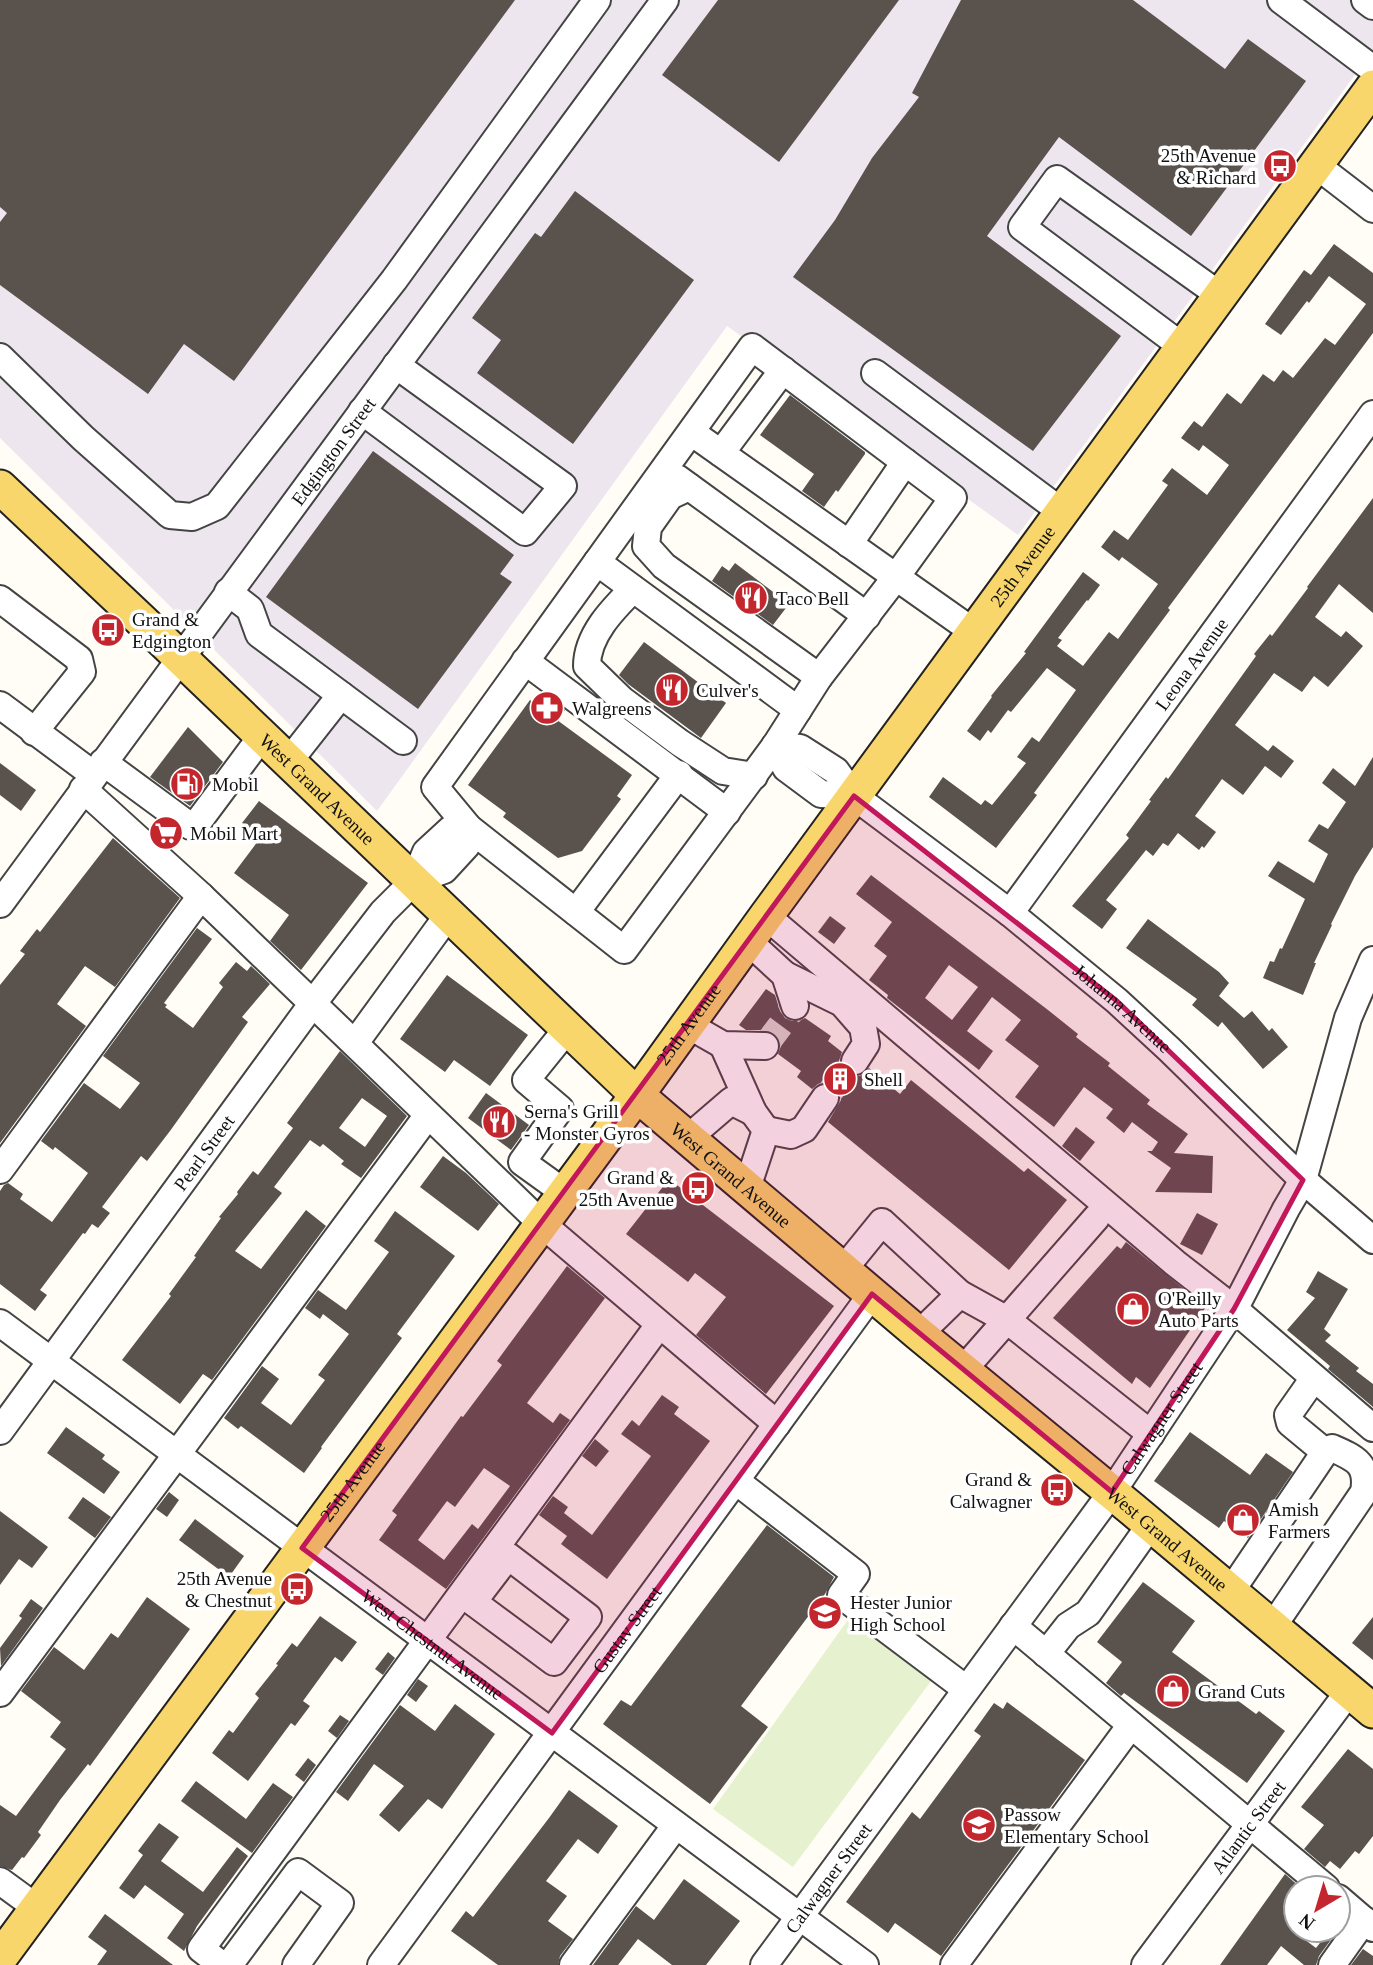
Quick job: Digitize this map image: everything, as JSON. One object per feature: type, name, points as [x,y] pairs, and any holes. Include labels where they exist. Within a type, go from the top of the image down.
[{"type":"main road","name":"25th Avenue","points":[[0,1958],[637,1095],[1373,88]]},
{"type":"main road","name":"West Grand Avenue","points":[[0,487],[637,1095],[919,1334],[1362,1700]]},
{"type":"street","points":[[0,357],[83,438],[170,514],[192,517],[217,506],[394,280],[597,0]]},
{"type":"street","name":"Edgington Street","points":[[0,904],[665,0]]},
{"type":"street","points":[[1281,0],[1373,69]]},
{"type":"street","points":[[1365,0],[1373,6]]},
{"type":"street","points":[[1316,165],[1373,209]]},
{"type":"street","points":[[1183,346],[1022,227],[1043,198],[1057,180],[1221,296]]},
{"type":"street","points":[[752,347],[783,370],[953,498],[819,677],[754,776],[624,950],[469,828],[435,788],[752,347]]},
{"type":"street","points":[[362,411],[525,532],[563,486],[396,365]]},
{"type":"street","points":[[721,453],[783,370]]},
{"type":"street","points":[[875,373],[1062,512]]},
{"type":"street","name":"Leona Avenue","points":[[1010,913],[1373,414]]},
{"type":"street","points":[[691,432],[974,632]]},
{"type":"street","points":[[849,544],[905,463]]},
{"type":"street","points":[[664,469],[867,616]]},
{"type":"street","points":[[689,487],[670,496],[648,527],[646,547],[664,566],[819,677]]},
{"type":"street","points":[[597,562],[798,710]]},
{"type":"street","points":[[575,697],[587,666],[587,651],[611,611],[633,589]]},
{"type":"street","points":[[228,592],[250,609],[259,634],[403,741]]},
{"type":"street","points":[[5,607],[79,659],[82,672],[34,732]]},
{"type":"street","points":[[525,661],[727,812]]},
{"type":"street","points":[[587,666],[622,700],[680,743],[723,771],[754,776]]},
{"type":"street","points":[[289,761],[341,695]]},
{"type":"street","points":[[0,705],[94,776],[190,826],[195,826],[262,736]]},
{"type":"street","points":[[775,746],[786,768],[821,794],[854,796]]},
{"type":"street","points":[[576,912],[679,774]]},
{"type":"street","points":[[94,776],[201,896],[542,1224],[777,1424]]},
{"type":"street","name":"Johanna Avenue","points":[[854,796],[1010,913],[1117,1001],[1303,1180],[1373,1240]]},
{"type":"street","points":[[414,881],[444,870],[467,845],[469,828]]},
{"type":"street","name":"Pearl Street","points":[[0,1431],[313,1003],[383,912],[414,881]]},
{"type":"street","points":[[0,1170],[201,896]]},
{"type":"street","points":[[355,1043],[449,914]]},
{"type":"street","points":[[757,928],[785,975],[795,1006]]},
{"type":"street","points":[[757,928],[1234,1309],[1373,1428]]},
{"type":"street","name":"Calwagner Street","points":[[764,1965],[1112,1492],[1234,1309],[1303,1180],[1348,1018],[1373,960]]},
{"type":"street","points":[[785,975],[842,1003],[863,1027],[866,1044],[855,1061]]},
{"type":"street","points":[[688,1025],[723,1045],[765,1046]]},
{"type":"street","points":[[565,1193],[522,1162],[561,1109],[526,1080],[568,1028]]},
{"type":"street","points":[[723,1045],[759,1121],[747,1188]]},
{"type":"street","points":[[688,1138],[731,1101],[759,1121],[791,1135],[804,1129],[825,1098]]},
{"type":"street","points":[[0,1693],[428,1115]]},
{"type":"street","points":[[963,1370],[1096,1218]]},
{"type":"street","points":[[844,1270],[882,1222],[960,1294],[1007,1320],[1151,1434]]},
{"type":"street","name":"Gustav Street","points":[[382,1965],[872,1294]]},
{"type":"street","points":[[919,1334],[960,1294]]},
{"type":"street","name":"West Chestnut Avenue","points":[[0,1324],[865,1965]]},
{"type":"street","points":[[466,1600],[659,1325]]},
{"type":"street","points":[[1314,1378],[1288,1419],[1325,1452]]},
{"type":"street","points":[[1231,1591],[1325,1452],[1332,1448],[1362,1465],[1370,1479],[1364,1492],[1273,1626]]},
{"type":"street","points":[[736,1481],[856,1574],[841,1595],[967,1689]]},
{"type":"street","points":[[1046,1654],[1068,1626],[1088,1613],[1150,1524]]},
{"type":"street","points":[[222,1965],[201,1950],[427,1640],[508,1556],[588,1617],[554,1662],[466,1600]]},
{"type":"street","points":[[1013,1626],[1309,1874]]},
{"type":"street","points":[[571,1640],[603,1663]]},
{"type":"street","name":"Atlantic Street","points":[[1145,1965],[1250,1824],[1362,1700]]},
{"type":"street","points":[[954,1965],[1131,1725]]},
{"type":"street","points":[[573,1965],[676,1825]]},
{"type":"street","points":[[229,1965],[298,1872],[340,1903],[296,1965]]},
{"type":"street","points":[[0,1881],[37,1908]]},
{"type":"street","points":[[1332,1965],[1368,1924],[1352,1910]]},
{"type":"highlighted area","points":[[854,796],[1117,1001],[1303,1180],[1234,1309],[1112,1492],[872,1294],[552,1733],[302,1548]]},
{"type":"shaded area","points":[[0,0],[1373,0],[1373,50],[1018,535],[727,326],[377,811],[0,438]]},
{"type":"green space","points":[[857,1607],[940,1669],[793,1867],[713,1809]]},
{"type":"building","points":[[0,0],[515,0],[234,381],[184,344],[148,394],[0,285],[0,222],[7,213],[0,207]]},
{"type":"building","points":[[718,0],[899,0],[779,162],[662,75]]},
{"type":"building","points":[[961,0],[1133,0],[1225,69],[1248,39],[1306,81],[1191,236],[1059,137],[987,236],[1121,336],[1033,451],[793,277],[835,220],[872,158],[919,97],[912,93]]},
{"type":"building","points":[[575,191],[694,280],[573,444],[477,373],[501,340],[472,318],[535,233],[541,237]]},
{"type":"building","points":[[1334,244],[1373,273],[1373,333],[1168,608],[1170,610],[996,848],[929,797],[943,777],[981,805],[985,800],[992,805],[1026,763],[1017,757],[1032,737],[1039,742],[1076,690],[1047,668],[1011,712],[1008,710],[991,733],[988,730],[980,741],[967,731],[1083,572],[1100,585],[1058,638],[1062,640],[1057,646],[1083,666],[1109,632],[1118,639],[1158,584],[1122,557],[1119,561],[1101,547],[1114,530],[1128,540],[1168,485],[1162,481],[1172,468],[1207,495],[1229,465],[1203,445],[1199,451],[1181,438],[1194,421],[1202,427],[1227,393],[1241,404],[1263,374],[1274,382],[1283,370],[1293,378],[1325,338],[1335,345],[1366,304],[1329,276],[1281,335],[1265,324],[1304,270],[1311,275]]},
{"type":"building","points":[[790,395],[865,452],[838,492],[836,490],[824,507],[802,491],[814,474],[760,435]]},
{"type":"building","points":[[373,451],[514,555],[500,574],[512,582],[418,709],[266,597]]},
{"type":"building","points":[[1373,498],[1373,613],[1339,584],[1315,617],[1341,637],[1346,631],[1363,646],[1328,687],[1314,676],[1302,692],[1274,673],[1235,725],[1268,751],[1273,745],[1294,761],[1281,778],[1265,766],[1243,795],[1222,779],[1195,816],[1216,832],[1204,848],[1202,846],[1199,850],[1178,833],[1168,846],[1163,843],[1153,856],[1146,850],[1106,900],[1117,909],[1102,929],[1072,906],[1129,838],[1126,835],[1151,801],[1149,800],[1166,777],[1168,779],[1256,656],[1254,654],[1270,634],[1272,636]]},
{"type":"building","name":"Taco Bell","points":[[735,563],[789,604],[773,625],[712,581],[722,566],[729,571]]},
{"type":"building","name":"Culver's","points":[[644,642],[726,703],[701,738],[619,675]]},
{"type":"building","name":"Walgreens","points":[[543,694],[565,710],[557,720],[632,775],[617,796],[621,799],[582,851],[558,858],[503,817],[506,813],[468,785],[530,700],[536,704]]},
{"type":"building","points":[[188,727],[223,762],[190,806],[150,777]]},
{"type":"building","points":[[1373,757],[1373,847],[1331,924],[1303,995],[1263,978],[1270,961],[1274,962],[1280,948],[1282,949],[1305,899],[1268,876],[1278,861],[1314,883],[1328,854],[1308,841],[1319,824],[1328,829],[1346,802],[1322,783],[1333,768],[1355,786]]},
{"type":"building","points":[[0,763],[36,790],[21,811],[0,795]]},
{"type":"building","points":[[259,801],[368,883],[301,970],[270,941],[289,915],[234,873],[261,837],[242,823]]},
{"type":"building","points":[[157,821],[180,838],[172,849],[151,829]]},
{"type":"building","points":[[113,838],[180,898],[115,987],[85,966],[57,1004],[86,1026],[0,1143],[0,985],[25,954],[20,951],[37,929],[40,932]]},
{"type":"building","points":[[871,875],[1078,1034],[1076,1037],[1110,1063],[1108,1066],[1150,1100],[1147,1104],[1188,1134],[1174,1153],[1213,1156],[1212,1193],[1155,1192],[1171,1168],[1147,1151],[1152,1151],[1158,1142],[1132,1122],[1124,1133],[1106,1118],[1113,1109],[1084,1087],[1054,1127],[1015,1097],[1039,1066],[1005,1040],[1021,1020],[992,997],[967,1031],[993,1051],[979,1070],[887,998],[888,995],[869,980],[887,956],[874,946],[892,922],[856,894]],"holes":[[[949,965],[978,987],[952,1020],[925,998]]]},
{"type":"building","points":[[830,916],[846,928],[834,944],[818,932]]},
{"type":"building","points":[[1148,919],[1219,972],[1229,983],[1219,996],[1244,1018],[1252,1011],[1269,1031],[1272,1028],[1288,1047],[1263,1069],[1222,1022],[1218,1027],[1192,1005],[1197,999],[1126,948]]},
{"type":"building","points":[[197,928],[212,939],[164,1003],[167,1005],[165,1007],[193,1028],[223,987],[219,983],[236,962],[247,971],[251,966],[270,984],[242,1017],[248,1022],[170,1131],[147,1161],[141,1156],[102,1207],[110,1213],[98,1228],[92,1224],[85,1234],[83,1233],[40,1290],[47,1295],[35,1311],[0,1284],[0,1191],[8,1183],[23,1194],[20,1199],[52,1222],[88,1173],[55,1147],[53,1150],[41,1141],[84,1083],[120,1109],[140,1083],[103,1056]]},
{"type":"building","points":[[447,975],[528,1035],[490,1086],[454,1060],[445,1072],[400,1039]]},
{"type":"building","points":[[766,989],[775,995],[785,1018],[799,1021],[805,1018],[831,1036],[828,1041],[842,1052],[839,1061],[846,1074],[854,1077],[862,1075],[869,1068],[900,1094],[911,1080],[1024,1172],[1028,1168],[1067,1200],[1009,1270],[828,1122],[841,1100],[834,1085],[825,1082],[812,1089],[797,1077],[801,1071],[778,1054],[781,1046],[774,1033],[746,1030],[739,1025]]},
{"type":"building","points":[[340,1051],[407,1116],[361,1178],[341,1164],[344,1161],[323,1144],[320,1147],[310,1140],[274,1187],[282,1193],[235,1251],[261,1269],[306,1210],[326,1226],[212,1380],[203,1374],[180,1404],[122,1360],[171,1296],[169,1294],[237,1192],[253,1171],[258,1175],[293,1128],[287,1123]],"holes":[[[362,1098],[387,1116],[365,1147],[339,1128]]]},
{"type":"building","name":"Serna's Grill - Monster Gyros","points":[[486,1093],[529,1125],[511,1150],[468,1118]]},
{"type":"building","points":[[1076,1127],[1095,1142],[1080,1161],[1062,1146]]},
{"type":"building","points":[[443,1156],[499,1204],[478,1231],[420,1187]]},
{"type":"building","points":[[669,1179],[834,1306],[766,1394],[696,1335],[726,1297],[695,1273],[688,1282],[626,1234]]},
{"type":"building","points":[[395,1211],[455,1256],[397,1334],[402,1338],[304,1473],[241,1426],[238,1429],[224,1418],[262,1366],[279,1379],[261,1403],[291,1425],[325,1380],[318,1375],[349,1334],[323,1314],[320,1319],[305,1308],[318,1290],[346,1310],[389,1252],[374,1241]]},
{"type":"building","points":[[1197,1213],[1218,1224],[1202,1255],[1180,1244]]},
{"type":"building","name":"O'Reilly Auto Parts","points":[[1126,1242],[1206,1307],[1150,1388],[1136,1377],[1132,1384],[1053,1318],[1117,1246],[1121,1249]]},
{"type":"building","points":[[567,1266],[605,1298],[527,1403],[553,1423],[560,1413],[570,1420],[446,1589],[379,1540],[397,1515],[392,1511],[502,1365],[497,1361]],"holes":[[[484,1468],[510,1486],[478,1529],[472,1524],[444,1560],[418,1540],[447,1501],[455,1507]]]},
{"type":"building","points":[[1318,1271],[1348,1289],[1324,1329],[1331,1335],[1325,1341],[1359,1368],[1356,1371],[1373,1384],[1373,1407],[1287,1330],[1315,1298],[1306,1292]]},
{"type":"building","points":[[662,1395],[679,1407],[674,1414],[710,1441],[607,1579],[561,1544],[567,1536],[539,1515],[553,1496],[568,1507],[564,1513],[592,1535],[651,1456],[621,1434],[632,1420],[639,1426]]},
{"type":"building","points":[[66,1427],[105,1455],[102,1459],[120,1472],[104,1494],[47,1453]]},
{"type":"building","points":[[1190,1432],[1250,1475],[1266,1453],[1293,1472],[1248,1538],[1224,1521],[1219,1528],[1154,1481]]},
{"type":"building","points":[[595,1439],[609,1451],[596,1467],[582,1456]]},
{"type":"building","points":[[169,1492],[179,1500],[167,1517],[156,1509]]},
{"type":"building","points":[[83,1497],[111,1517],[95,1538],[68,1518]]},
{"type":"building","points":[[0,1511],[48,1547],[32,1568],[19,1559],[0,1585]]},
{"type":"building","points":[[195,1519],[244,1556],[229,1577],[179,1540]]},
{"type":"building","points":[[767,1525],[834,1577],[825,1594],[741,1706],[768,1727],[710,1804],[603,1724],[621,1700],[631,1706]]},
{"type":"building","points":[[1143,1582],[1195,1621],[1172,1652],[1256,1714],[1259,1711],[1285,1731],[1247,1783],[1124,1693],[1121,1696],[1106,1683],[1122,1662],[1097,1642]]},
{"type":"building","points":[[147,1597],[190,1629],[90,1766],[88,1764],[60,1800],[38,1832],[41,1835],[24,1858],[22,1857],[12,1870],[0,1866],[0,1805],[16,1816],[66,1749],[50,1737],[61,1722],[21,1691],[54,1647],[84,1670],[111,1633],[118,1638]]},
{"type":"building","points":[[31,1599],[43,1608],[1,1666],[0,1648],[22,1618],[19,1616]]},
{"type":"building","points":[[320,1616],[357,1642],[342,1662],[335,1657],[303,1701],[310,1706],[295,1726],[291,1723],[248,1781],[212,1753],[229,1730],[233,1733],[259,1698],[255,1694],[292,1643],[297,1647]]},
{"type":"building","points":[[1373,1617],[1373,1660],[1352,1643]]},
{"type":"building","points":[[388,1652],[395,1658],[383,1675],[375,1669]]},
{"type":"building","points":[[418,1679],[428,1686],[416,1702],[407,1695]]},
{"type":"building","points":[[1007,1702],[1085,1760],[941,1956],[895,1923],[888,1933],[846,1902],[912,1812],[920,1819],[981,1736],[974,1731],[994,1703],[1003,1709]]},
{"type":"building","points":[[455,1704],[495,1734],[442,1809],[428,1799],[399,1832],[379,1815],[404,1786],[374,1764],[348,1801],[336,1792],[400,1705],[435,1731]]},
{"type":"building","points":[[340,1715],[349,1721],[337,1738],[328,1731]]},
{"type":"building","points":[[1348,1749],[1373,1769],[1373,1836],[1359,1854],[1355,1851],[1340,1869],[1330,1861],[1325,1867],[1304,1849],[1324,1825],[1301,1807]]},
{"type":"building","points":[[308,1758],[316,1765],[304,1782],[295,1775]]},
{"type":"building","points":[[196,1781],[246,1819],[273,1783],[293,1797],[252,1853],[181,1801]]},
{"type":"building","points":[[569,1790],[618,1826],[598,1854],[578,1839],[546,1881],[567,1896],[548,1921],[573,1939],[560,1956],[558,1965],[498,1965],[451,1931],[466,1911],[473,1917]]},
{"type":"building","points":[[159,1823],[179,1837],[161,1861],[203,1892],[237,1847],[248,1856],[197,1926],[184,1951],[167,1938],[184,1914],[145,1885],[134,1899],[119,1888],[143,1855],[138,1851]]},
{"type":"building","points":[[1282,1878],[1282,1944],[1311,1944],[1316,1948],[1319,1944],[1328,1944],[1316,1965],[1304,1965],[1281,1946],[1267,1965],[1220,1965]]},
{"type":"building","points":[[684,1879],[740,1921],[706,1965],[672,1965],[638,1939],[618,1965],[593,1965],[636,1906],[654,1920]]},
{"type":"building","points":[[105,1914],[173,1965],[97,1965],[107,1951],[88,1937]]},
{"type":"building","points":[[1363,1949],[1373,1956],[1373,1965],[1351,1965]]},
{"type":"tunnel","points":[[765,1046],[795,1006]]},
{"type":"tunnel","points":[[825,1098],[855,1061]]},
{"type":"place","name":"25th Avenue & Richard","points":[[1280,166]]},
{"type":"place","name":"Taco Bell","points":[[751,598]]},
{"type":"place","name":"Grand & Edgington","points":[[108,630]]},
{"type":"place","name":"Culver's","points":[[672,690]]},
{"type":"place","name":"Walgreens","points":[[547,708]]},
{"type":"place","name":"Mobil","points":[[187,784]]},
{"type":"place","name":"Mobil Mart","points":[[166,833]]},
{"type":"place","name":"Shell","points":[[840,1079]]},
{"type":"place","name":"Serna's Grill - Monster Gyros","points":[[499,1122]]},
{"type":"place","name":"Grand & 25th Avenue","points":[[698,1188]]},
{"type":"place","name":"O'Reilly Auto Parts","points":[[1133,1309]]},
{"type":"place","name":"Grand & Calwagner","points":[[1057,1490]]},
{"type":"place","name":"Amish Farmers","points":[[1243,1520]]},
{"type":"place","name":"25th Avenue & Chestnut","points":[[297,1589]]},
{"type":"place","name":"Hester Junior High School","points":[[825,1613]]},
{"type":"place","name":"Grand Cuts","points":[[1173,1691]]},
{"type":"place","name":"Passow Elementary School","points":[[979,1825]]}]
